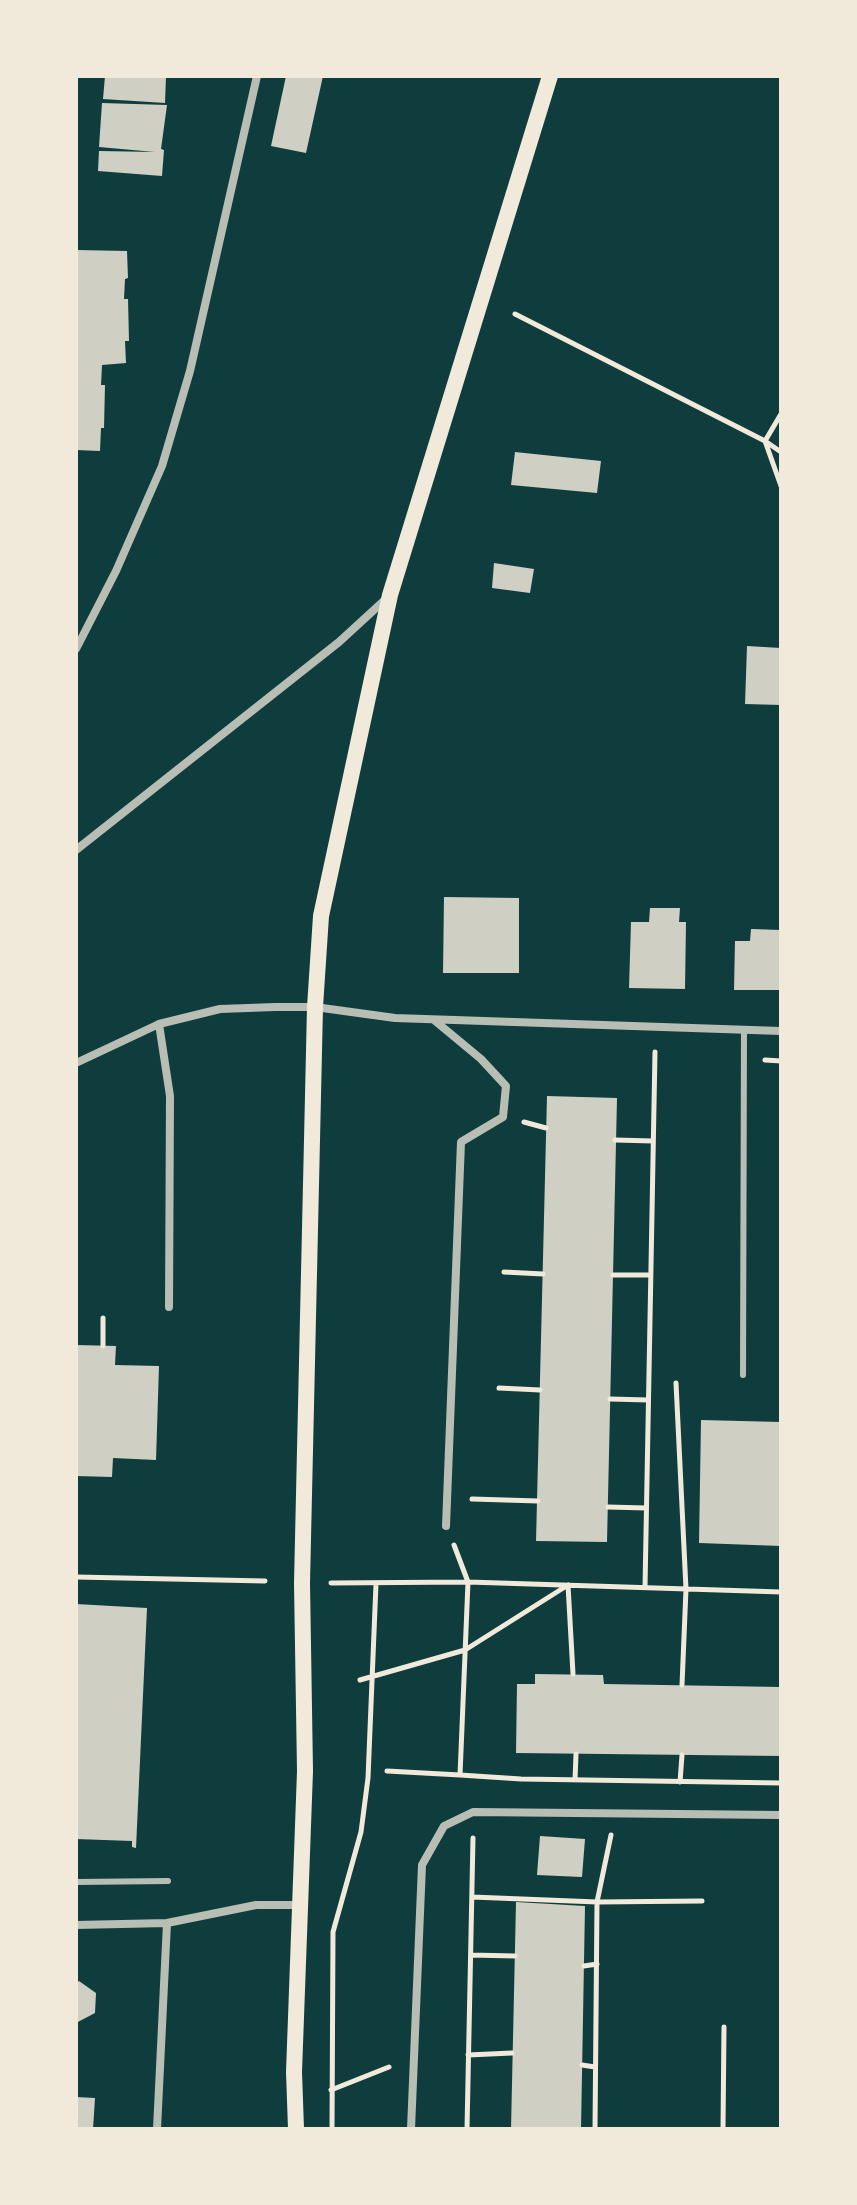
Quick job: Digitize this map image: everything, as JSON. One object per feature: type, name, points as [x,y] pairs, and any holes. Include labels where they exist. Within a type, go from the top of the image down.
[{"type":"main road","points":[[296,2129],[294,2072],[305,1771],[302,1583],[315,1007],[321,916],[390,595],[550,76]]},
{"type":"street","points":[[76,649],[116,571],[162,466],[190,371],[257,76]]},
{"type":"street","points":[[76,850],[339,642],[390,595]]},
{"type":"street","points":[[76,1063],[159,1024],[220,1009],[315,1007],[433,1020],[781,1031]]},
{"type":"street","points":[[433,1020],[481,1059],[506,1086],[503,1117],[461,1142],[446,1526]]},
{"type":"street","points":[[159,1024],[170,1096],[169,1307]]},
{"type":"street","points":[[411,2129],[422,1865],[444,1826],[473,1812],[781,1815]]},
{"type":"street","points":[[76,1925],[167,1923],[256,1905],[302,1905]]},
{"type":"street","points":[[157,2129],[167,1923]]},
{"type":"lane","points":[[743,1375],[744,1030]]},
{"type":"lane","points":[[76,1882],[168,1881]]},
{"type":"path","points":[[515,314],[781,452]]},
{"type":"path","points":[[765,441],[781,414]]},
{"type":"path","points":[[765,441],[781,486]]},
{"type":"path","points":[[645,1587],[655,1027]]},
{"type":"path","points":[[615,1140],[653,1141]]},
{"type":"path","points":[[504,1272],[543,1274]]},
{"type":"path","points":[[613,1275],[650,1275]]},
{"type":"path","points":[[103,1318],[103,1346]]},
{"type":"path","points":[[676,1383],[686,1589],[682,1685]]},
{"type":"path","points":[[499,1388],[540,1390]]},
{"type":"path","points":[[610,1399],[648,1400]]},
{"type":"path","points":[[447,1499],[538,1501]]},
{"type":"path","points":[[608,1507],[646,1508]]},
{"type":"path","points":[[446,1526],[468,1582],[460,1775]]},
{"type":"path","points":[[76,1577],[265,1581]]},
{"type":"path","points":[[302,1583],[468,1582],[781,1592]]},
{"type":"path","points":[[332,2129],[333,1932],[361,1832],[368,1778],[376,1584]]},
{"type":"path","points":[[360,1680],[465,1650],[568,1585]]},
{"type":"path","points":[[568,1585],[573,1674]]},
{"type":"path","points":[[575,1780],[576,1754]]},
{"type":"path","points":[[680,1782],[682,1755]]},
{"type":"path","points":[[387,1771],[575,1780],[781,1783]]},
{"type":"path","points":[[467,2129],[473,1812]]},
{"type":"path","points":[[595,2129],[597,1902],[615,1815]]},
{"type":"path","points":[[472,1897],[597,1902],[702,1901]]},
{"type":"path","points":[[471,1955],[515,1956]]},
{"type":"path","points":[[584,1966],[597,1964]]},
{"type":"path","points":[[723,2129],[724,2027]]},
{"type":"path","points":[[468,2055],[512,2053]]},
{"type":"path","points":[[331,2090],[412,2058]]},
{"type":"path","points":[[582,2065],[595,2067]]},
{"type":"building","points":[[105,76],[166,76],[165,103],[103,99]]},
{"type":"building","points":[[286,76],[323,76],[306,153],[271,146]]},
{"type":"building","points":[[102,103],[167,105],[161,149],[164,150],[162,176],[98,171],[99,151],[155,152],[99,147]]},
{"type":"building","points":[[76,250],[127,251],[128,278],[125,279],[124,299],[128,299],[129,341],[125,341],[126,363],[102,365],[104,428],[101,428],[100,451],[76,450]]},
{"type":"building","points":[[515,452],[601,461],[597,493],[511,485]]},
{"type":"building","points":[[494,563],[534,569],[530,593],[492,588]]},
{"type":"building","points":[[747,646],[781,648],[781,705],[745,704]]},
{"type":"building","points":[[444,897],[519,898],[519,973],[443,973]]},
{"type":"building","points":[[650,908],[680,908],[679,922],[686,922],[685,989],[629,988],[631,922],[649,922]]},
{"type":"building","points":[[751,929],[781,930],[781,990],[734,990],[735,941],[750,941]]},
{"type":"building","points":[[547,1096],[617,1098],[607,1542],[536,1541]]},
{"type":"building","points":[[76,1345],[116,1346],[115,1365],[159,1366],[156,1460],[113,1458],[112,1477],[76,1476]]},
{"type":"building","points":[[701,1420],[781,1422],[781,1546],[699,1543]]},
{"type":"building","points":[[76,1604],[147,1608],[136,1848],[132,1847],[132,1841],[76,1839]]},
{"type":"building","points":[[535,1674],[603,1675],[604,1684],[781,1687],[781,1756],[516,1753],[517,1684],[535,1684]]},
{"type":"building","points":[[540,1836],[585,1839],[582,1877],[537,1875]]},
{"type":"building","points":[[516,1902],[585,1906],[581,2129],[511,2129]]},
{"type":"building","points":[[79,1981],[96,1993],[95,2013],[76,2023],[76,1983]]},
{"type":"building","points":[[76,2097],[95,2098],[93,2129],[76,2129]]}]
